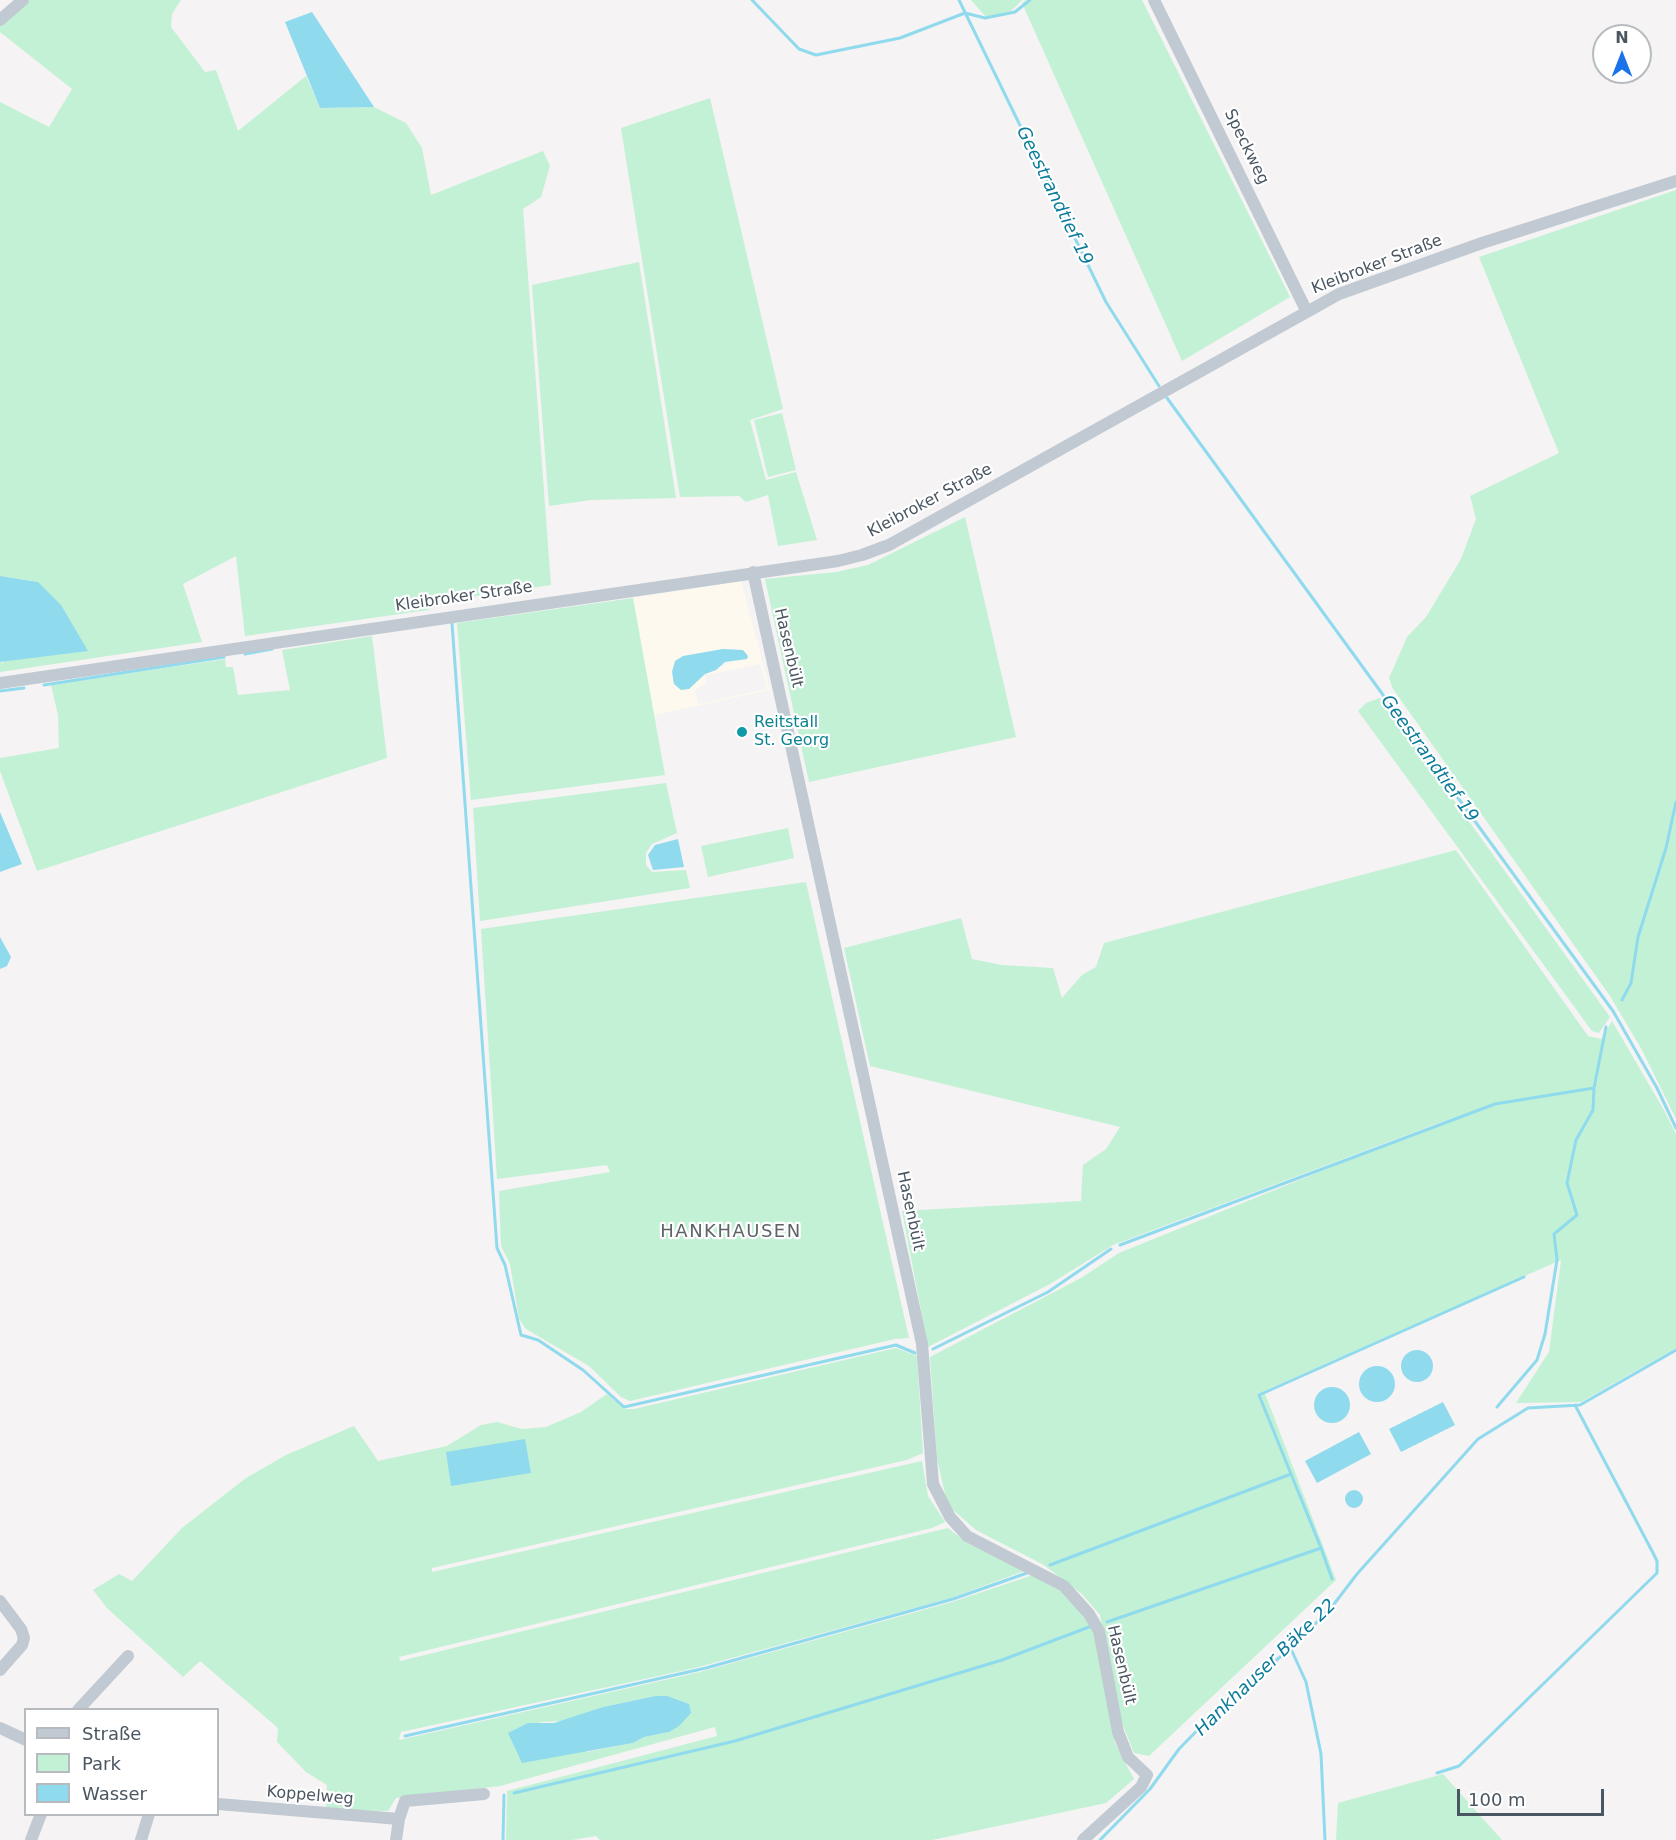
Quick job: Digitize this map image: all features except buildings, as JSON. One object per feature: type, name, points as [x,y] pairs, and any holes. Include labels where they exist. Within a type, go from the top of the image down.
[{"type":"street","points":[[0,20],[23,0]]},
{"type":"street","name":"Speckweg","points":[[1154,0],[1305,310]]},
{"type":"street","name":"Kleibroker Straße","points":[[0,683],[838,561],[889,545],[1305,310],[1373,280],[1676,181]]},
{"type":"street","name":"Hasenbült","points":[[753,572],[922,1344],[933,1484],[950,1516],[967,1536],[1064,1586],[1089,1614],[1099,1631],[1118,1732],[1128,1757],[1147,1775],[1141,1787],[1083,1840]]},
{"type":"street","points":[[0,1601],[21,1629],[24,1638],[22,1645],[0,1670]]},
{"type":"street","points":[[80,1708],[128,1656]]},
{"type":"street","points":[[0,1728],[24,1739]]},
{"type":"street","points":[[396,1840],[405,1801],[484,1794]]},
{"type":"street","name":"Koppelweg","points":[[219,1804],[399,1819]]},
{"type":"street","points":[[31,1840],[41,1816]]},
{"type":"street","points":[[141,1840],[149,1816]]},
{"type":"shaded area","points":[[741,581],[770,690],[654,715],[633,598]],"holes":[[[723,649],[743,651],[733,660],[700,678],[707,652]],[[760,664],[767,689],[698,704],[695,690],[706,683],[706,675]]]},
{"type":"green space","points":[[30,0],[181,0],[172,14],[171,27],[205,72],[216,70],[238,131],[306,76],[320,108],[374,107],[406,123],[422,148],[431,195],[543,151],[550,166],[541,197],[523,209],[551,585],[450,600],[428,610],[245,636],[236,556],[183,584],[202,642],[0,672],[0,662],[3,663],[38,582],[0,576],[0,102],[49,127],[72,89],[0,32],[0,25]]},
{"type":"green space","points":[[971,0],[1022,0],[1011,11],[986,17]]},
{"type":"green space","points":[[1026,0],[1142,0],[1290,297],[1182,361],[1022,3]]},
{"type":"green space","points":[[710,98],[783,409],[750,420],[766,480],[796,472],[817,540],[778,546],[768,495],[746,502],[739,496],[680,497],[621,128]]},
{"type":"green space","points":[[1676,190],[1676,1119],[1642,1050],[1610,996],[1393,689],[1389,678],[1407,637],[1426,617],[1461,559],[1476,519],[1470,496],[1559,453],[1479,257]]},
{"type":"green space","points":[[639,262],[676,498],[591,500],[549,506],[532,285]]},
{"type":"green space","points":[[782,413],[796,470],[768,477],[754,420]]},
{"type":"green space","points":[[965,517],[1016,737],[809,782],[765,579],[836,572],[868,565]]},
{"type":"green space","points":[[633,598],[665,775],[471,800],[457,623]]},
{"type":"green space","points":[[372,636],[387,758],[37,871],[0,771],[0,758],[59,748],[58,715],[51,685],[225,659],[226,667],[233,667],[238,695],[290,690],[282,650]]},
{"type":"green space","points":[[1380,698],[1610,1017],[1599,1033],[1592,1031],[1358,711],[1366,703]]},
{"type":"green space","points":[[666,783],[677,833],[652,844],[646,853],[646,865],[652,872],[686,870],[690,888],[480,921],[473,808]]},
{"type":"green space","points":[[788,828],[794,858],[708,877],[701,846]]},
{"type":"green space","points":[[1456,850],[1588,1036],[1601,1039],[1612,1021],[1676,1134],[1676,1348],[1581,1402],[1516,1403],[1549,1352],[1561,1260],[1264,1391],[1336,1580],[1149,1756],[1134,1753],[1122,1723],[1100,1615],[1082,1594],[1044,1565],[976,1530],[952,1509],[946,1498],[937,1459],[930,1357],[1081,1278],[1119,1253],[1460,1115],[1113,1245],[1050,1284],[928,1347],[902,1211],[1081,1201],[1083,1165],[1106,1149],[1120,1127],[870,1066],[844,948],[961,918],[972,959],[1002,965],[1053,968],[1062,998],[1082,975],[1096,967],[1104,943]]},
{"type":"green space","points":[[806,882],[909,1338],[895,1339],[630,1401],[621,1397],[589,1366],[526,1329],[519,1319],[510,1264],[501,1246],[499,1191],[610,1172],[607,1165],[497,1179],[481,929]]},
{"type":"green space","points":[[896,1348],[917,1356],[923,1453],[907,1460],[432,1568],[432,1572],[922,1461],[928,1496],[945,1522],[932,1528],[399,1657],[400,1661],[948,1528],[964,1541],[1024,1571],[951,1598],[695,1668],[401,1732],[399,1740],[700,1672],[952,1602],[1033,1575],[1067,1595],[1094,1631],[1115,1743],[1134,1779],[1106,1803],[932,1840],[600,1840],[596,1836],[572,1840],[506,1840],[507,1791],[717,1736],[715,1727],[500,1786],[396,1798],[388,1811],[326,1810],[327,1785],[306,1772],[277,1742],[278,1728],[200,1661],[183,1677],[107,1608],[93,1590],[119,1574],[132,1581],[182,1528],[246,1478],[286,1455],[354,1426],[378,1461],[447,1446],[481,1425],[497,1422],[522,1429],[546,1427],[581,1412],[607,1394],[625,1409],[634,1409]],"holes":[[[655,1696],[669,1732],[644,1737],[633,1743],[587,1752],[539,1722],[566,1721],[603,1707]]]},
{"type":"green space","points":[[1443,1774],[1502,1840],[1336,1840],[1338,1803]]},
{"type":"water","points":[[312,12],[374,107],[320,108],[285,22]]},
{"type":"water","points":[[0,576],[38,582],[61,605],[88,651],[0,662]]},
{"type":"water","points":[[723,649],[743,650],[748,656],[747,659],[725,662],[716,670],[705,674],[689,689],[681,690],[674,684],[672,672],[675,661],[683,656]]},
{"type":"water","points":[[0,812],[22,864],[0,872]]},
{"type":"water","points":[[678,839],[684,867],[653,870],[648,855],[655,845]]},
{"type":"water","points":[[0,937],[11,957],[7,966],[0,969]]},
{"type":"water","points":[[1417,1350],[1428,1355],[1433,1366],[1428,1377],[1417,1382],[1406,1377],[1401,1366],[1406,1355]]},
{"type":"water","points":[[1377,1366],[1390,1371],[1395,1384],[1390,1397],[1377,1402],[1364,1397],[1359,1384],[1364,1371]]},
{"type":"water","points":[[1332,1387],[1345,1392],[1350,1405],[1345,1418],[1332,1423],[1319,1418],[1314,1405],[1319,1392]]},
{"type":"water","points":[[1443,1402],[1455,1425],[1401,1452],[1389,1429]]},
{"type":"water","points":[[1359,1432],[1371,1454],[1317,1483],[1305,1461]]},
{"type":"water","points":[[525,1439],[531,1473],[451,1486],[446,1452]]},
{"type":"water","points":[[1354,1490],[1360,1493],[1363,1499],[1360,1505],[1354,1508],[1348,1505],[1345,1499],[1348,1493]]},
{"type":"water","points":[[655,1696],[667,1696],[689,1704],[691,1713],[679,1726],[669,1732],[644,1737],[633,1743],[522,1763],[508,1733],[528,1723],[554,1723],[603,1707]]},
{"type":"waterway","points":[[752,0],[799,49],[816,55],[900,38],[965,13],[985,18],[1015,12],[1030,0]]},
{"type":"waterway","name":"Geestrandtief 19","points":[[959,0],[1106,302],[1159,386]]},
{"type":"waterway","name":"Geestrandtief 19","points":[[1167,398],[1613,1011],[1657,1088],[1676,1128]]},
{"type":"waterway","points":[[452,623],[497,1248],[505,1265],[521,1335],[538,1340],[583,1370],[624,1407],[896,1345],[915,1353]]},
{"type":"waterway","points":[[245,654],[272,649]]},
{"type":"waterway","points":[[44,685],[224,657]]},
{"type":"waterway","points":[[0,691],[24,688]]},
{"type":"waterway","points":[[1622,1000],[1631,983],[1638,937],[1666,848],[1676,802]]},
{"type":"waterway","name":"Hankhauser Bäke 22","points":[[1497,1407],[1537,1360],[1545,1334],[1557,1260],[1554,1234],[1577,1215],[1567,1183],[1576,1140],[1593,1110],[1594,1088],[1606,1027]]},
{"type":"waterway","points":[[1120,1245],[1495,1104],[1594,1088]]},
{"type":"waterway","points":[[933,1349],[1048,1292],[1111,1249]]},
{"type":"waterway","points":[[1291,1474],[1259,1395],[1524,1277]]},
{"type":"waterway","name":"Hankhauser Bäke 22","points":[[1100,1840],[1150,1789],[1179,1749],[1224,1703],[1291,1648],[1331,1608],[1357,1574],[1478,1439],[1528,1408],[1580,1405],[1676,1350]]},
{"type":"waterway","points":[[1437,1773],[1459,1766],[1657,1573],[1657,1561],[1575,1405]]},
{"type":"waterway","points":[[1050,1565],[1291,1474],[1321,1548]]},
{"type":"waterway","points":[[1107,1622],[1321,1548],[1332,1579]]},
{"type":"waterway","points":[[405,1736],[706,1668],[953,1599],[1027,1573]]},
{"type":"waterway","points":[[514,1793],[735,1741],[1002,1660],[1089,1627]]},
{"type":"waterway","points":[[1291,1649],[1306,1682],[1321,1754],[1325,1840]]},
{"type":"waterway","points":[[503,1840],[504,1795]]},
{"type":"place","name":"Reitstall St. Georg","points":[[742,732]]},
{"type":"district","name":"HANKHAUSEN","points":[[731,1232]]}]
